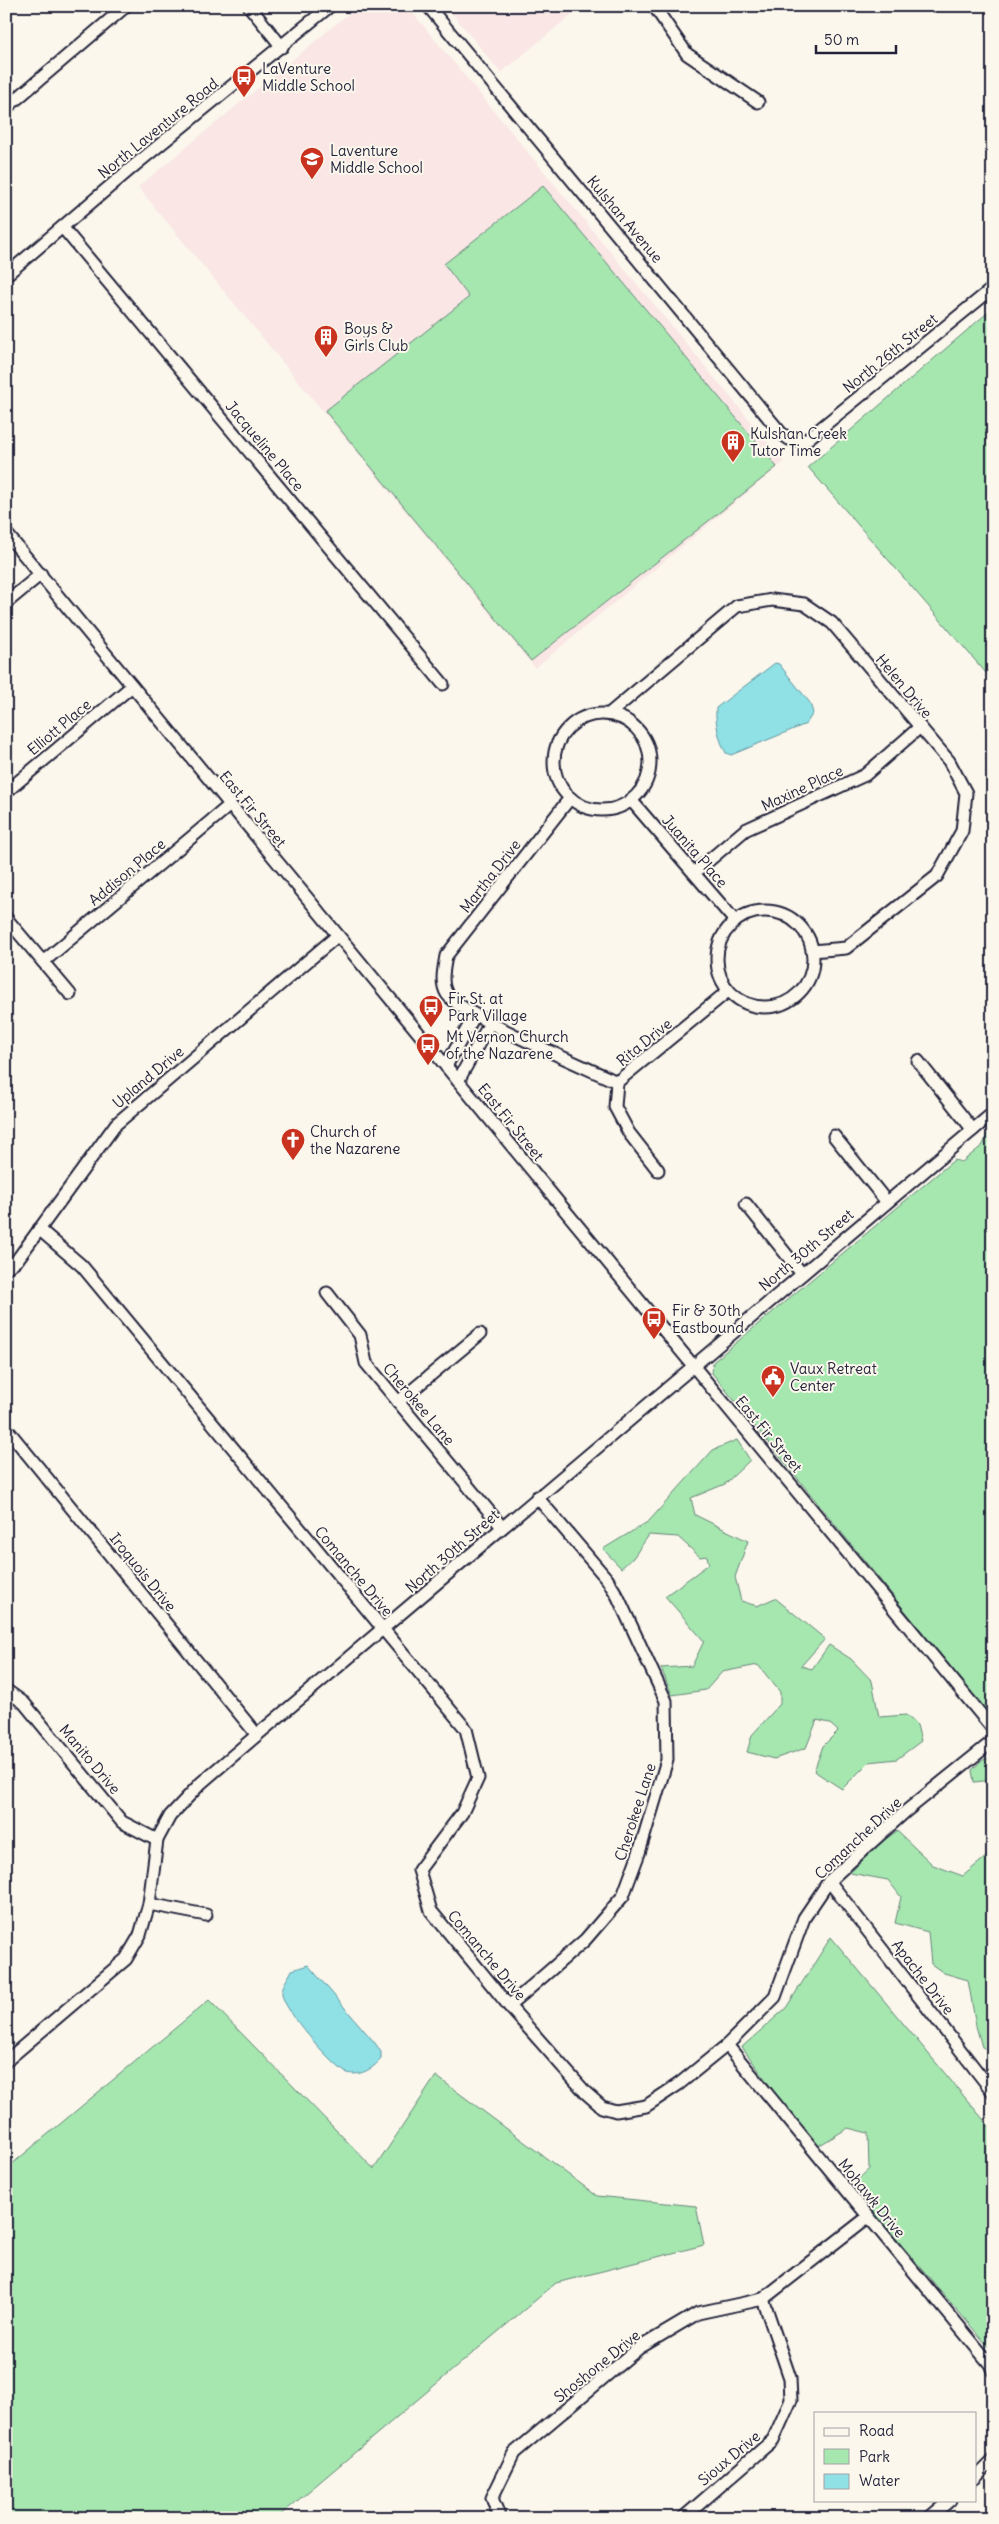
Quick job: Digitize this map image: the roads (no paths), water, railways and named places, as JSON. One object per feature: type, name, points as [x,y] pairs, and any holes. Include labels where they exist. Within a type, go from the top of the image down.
[{"type":"street","points":[[6,108],[126,6]]},
{"type":"street","points":[[249,6],[282,47]]},
{"type":"street","name":"North Laventure Road","points":[[6,275],[135,165],[330,6]]},
{"type":"street","name":"Kulshan Avenue","points":[[428,6],[781,432],[789,439],[804,441]]},
{"type":"street","points":[[654,6],[687,54],[758,102]]},
{"type":"street","name":"Jacqueline Place","points":[[62,228],[443,684]]},
{"type":"street","name":"North 26th Street","points":[[804,441],[993,288]]},
{"type":"street","name":"East Fir Street","points":[[6,533],[993,1729]]},
{"type":"street","points":[[6,603],[41,574]]},
{"type":"street","name":"Helen Drive","points":[[609,714],[737,606],[772,600],[804,604],[832,623],[949,761],[966,793],[962,831],[937,876],[846,948],[812,951]]},
{"type":"street","name":"Elliott Place","points":[[6,792],[132,686]]},
{"type":"street","points":[[609,714],[626,720],[640,733],[648,750],[650,768],[644,786],[631,800],[611,809],[589,808],[570,798],[558,782],[553,762],[558,742],[570,725],[588,716],[609,714]]},
{"type":"street","name":"Maxine Place","points":[[694,873],[745,830],[865,775],[920,727]]},
{"type":"street","name":"Martha Drive","points":[[442,975],[446,956],[570,798]]},
{"type":"street","name":"Juanita Place","points":[[631,800],[736,921]]},
{"type":"street","name":"Addison Place","points":[[43,962],[230,804]]},
{"type":"street","points":[[766,911],[782,914],[796,923],[807,936],[812,951],[812,967],[808,982],[798,994],[786,1003],[771,1007],[755,1007],[740,1001],[728,991],[721,980],[717,968],[716,954],[726,930],[736,921],[750,913],[766,911]]},
{"type":"street","points":[[6,918],[70,994]]},
{"type":"street","name":"Upland Drive","points":[[6,1268],[17,1260],[116,1124],[337,936]]},
{"type":"street","name":"Rita Drive","points":[[442,975],[447,994],[475,1015],[617,1082],[728,991]]},
{"type":"street","points":[[446,1066],[475,1015]]},
{"type":"street","points":[[458,1081],[490,1023]]},
{"type":"street","points":[[918,1061],[973,1130]]},
{"type":"street","points":[[617,1082],[615,1107],[629,1133],[658,1170]]},
{"type":"street","name":"North 30th Street","points":[[6,2061],[126,1959],[140,1935],[148,1904],[157,1840],[170,1816],[184,1799],[886,1201],[993,1113]]},
{"type":"street","points":[[834,1136],[886,1201]]},
{"type":"street","points":[[746,1204],[802,1274]]},
{"type":"street","name":"Comanche Drive","points":[[39,1230],[82,1266],[466,1729],[478,1778],[462,1813],[419,1870],[431,1911],[509,2006],[586,2093],[602,2108],[616,2110],[646,2106],[679,2084],[727,2045],[775,1997],[804,1918],[830,1881],[905,1812],[993,1741]]},
{"type":"street","name":"Cherokee Lane","points":[[327,1293],[360,1335],[366,1363],[502,1527]]},
{"type":"street","points":[[398,1402],[480,1334]]},
{"type":"street","name":"Iroquois Drive","points":[[6,1428],[257,1735]]},
{"type":"street","name":"Cherokee Lane","points":[[509,2006],[585,1940],[623,1896],[639,1853],[667,1760],[666,1700],[618,1597],[607,1579],[537,1497]]},
{"type":"street","name":"Manito Drive","points":[[6,1690],[24,1704],[122,1822],[157,1840]]},
{"type":"street","name":"Apache Drive","points":[[830,1881],[993,2092]]},
{"type":"street","points":[[148,1904],[206,1915]]},
{"type":"street","name":"Mohawk Drive","points":[[727,2045],[990,2364],[993,2371]]},
{"type":"street","name":"Shoshone Drive","points":[[500,2518],[492,2498],[514,2453],[639,2348],[698,2313],[764,2299],[868,2217]]},
{"type":"street","name":"Sioux Drive","points":[[683,2518],[773,2440],[791,2400],[790,2378],[764,2299]]},
{"type":"street","points":[[976,2477],[993,2460]]},
{"type":"street","points":[[929,2518],[948,2502]]},
{"type":"water","points":[[775,663],[779,664],[810,703],[813,713],[806,724],[731,755],[726,753],[718,731],[716,708]]},
{"type":"water","points":[[308,1965],[381,2052],[381,2059],[365,2072],[350,2074],[338,2066],[299,2024],[285,2002],[282,1994],[283,1988],[292,1970]]},
{"type":"waterway","points":[[987,646],[993,645]]},
{"type":"place","name":"LaVenture Middle School","points":[[244,98]]},
{"type":"place","name":"Laventure Middle School","points":[[312,180]]},
{"type":"place","name":"Boys & Girls Club","points":[[326,358]]},
{"type":"place","name":"Kulshan Creek Tutor Time","points":[[733,463]]},
{"type":"place","name":"Fir St. at Park Village","points":[[431,1028]]},
{"type":"place","name":"Mt Vernon Church of the Nazarene","points":[[428,1066]]},
{"type":"place","name":"Church of the Nazarene","points":[[293,1161]]},
{"type":"place","name":"Fir & 30th Eastbound","points":[[654,1340]]},
{"type":"place","name":"Vaux Retreat Center","points":[[773,1398]]}]
